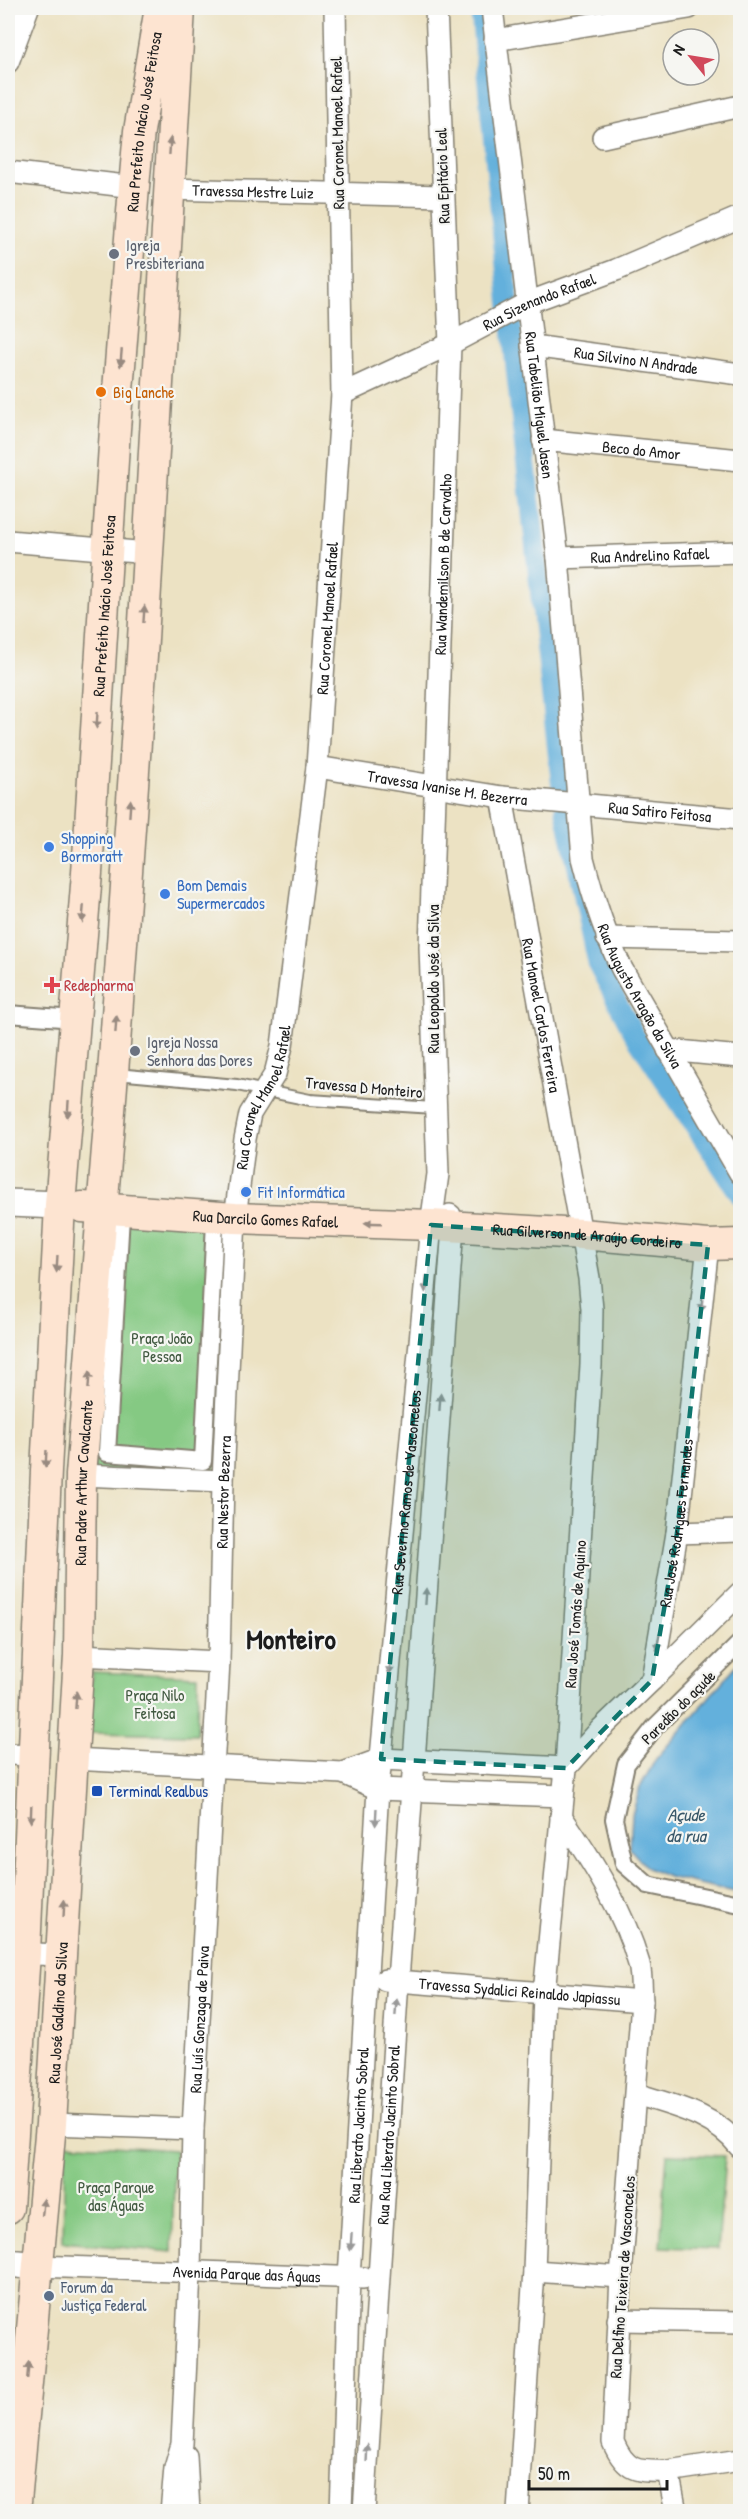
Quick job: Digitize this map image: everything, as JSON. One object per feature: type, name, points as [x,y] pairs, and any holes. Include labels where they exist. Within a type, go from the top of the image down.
[{"type":"main road","name":"Rua Prefeito Inácio José Feitosa","points":[[60,1205],[87,873],[115,429],[134,187],[139,131],[160,8]]},
{"type":"main road","name":"Rua Prefeito Inácio José Feitosa","points":[[101,1208],[113,1073],[148,553],[167,189],[180,8]]},
{"type":"main road","points":[[124,316],[161,319]]},
{"type":"main road","points":[[115,429],[154,430]]},
{"type":"main road","points":[[101,654],[141,656]]},
{"type":"main road","points":[[94,762],[133,764]]},
{"type":"main road","points":[[87,873],[126,875]]},
{"type":"main road","points":[[8,2208],[20,1755],[60,1205]]},
{"type":"main road","name":"Rua Darcilo Gomes Rafael","points":[[60,1205],[225,1220],[442,1226]]},
{"type":"main road","name":"Rua Padre Arthur Cavalcante","points":[[72,1759],[79,1655],[81,1475],[101,1208]]},
{"type":"main road","name":"Rua Gilverson de Araújo Cordeiro","points":[[442,1226],[581,1234],[708,1245],[741,1244]]},
{"type":"main road","name":"Rua José Galdino da Silva","points":[[13,2507],[51,2124],[72,1759]]},
{"type":"street","points":[[8,62],[28,8]]},
{"type":"street","name":"Rua Coronel Manoel Rafael","points":[[225,1220],[250,1114],[274,1074],[282,1047],[317,767],[342,394],[335,8]]},
{"type":"street","name":"Rua Epitácio Leal","points":[[436,8],[450,344]]},
{"type":"street","name":"Rua Tabelião Miguel Jasen","points":[[492,8],[558,558],[579,804]]},
{"type":"street","points":[[495,40],[689,8]]},
{"type":"street","points":[[603,137],[741,106]]},
{"type":"street","points":[[8,172],[134,187]]},
{"type":"street","name":"Travessa Mestre Luiz","points":[[167,189],[443,196]]},
{"type":"street","name":"Rua Sizenando Rafael","points":[[342,394],[450,344],[527,303],[616,270],[741,218]]},
{"type":"street","name":"Rua Wandemilson B de Carvalho","points":[[436,785],[450,344]]},
{"type":"street","name":"Rua Silvino N Andrade","points":[[532,346],[741,374]]},
{"type":"street","name":"Beco do Amor","points":[[543,440],[741,460]]},
{"type":"street","points":[[8,541],[148,553]]},
{"type":"street","name":"Rua Andrelino Rafael","points":[[558,558],[741,552]]},
{"type":"street","name":"Travessa Ivanise M. Bezerra","points":[[317,767],[502,797],[579,804]]},
{"type":"street","name":"Rua Leopoldo José da Silva","points":[[436,785],[430,947],[434,1108],[442,1226]]},
{"type":"street","name":"Rua Manoel Carlos Ferreira","points":[[502,797],[581,1234]]},
{"type":"street","name":"Rua Satiro Feitosa","points":[[579,804],[741,819]]},
{"type":"street","name":"Rua Augusto Aragão da Silva","points":[[579,804],[583,858],[592,897],[607,938],[668,1050],[741,1173]]},
{"type":"street","points":[[607,938],[741,941]]},
{"type":"street","points":[[8,1014],[75,1019]]},
{"type":"street","points":[[668,1050],[741,1057]]},
{"type":"street","points":[[8,1203],[60,1205]]},
{"type":"street","points":[[122,1215],[225,1220],[202,1461],[107,1453],[122,1215]]},
{"type":"street","name":"Rua Nestor Bezerra","points":[[214,1766],[223,1481],[225,1220]]},
{"type":"street","name":"Rua Severino Ramos de Vasconcelos","points":[[381,1759],[442,1226]]},
{"type":"street","name":"Rua Severino Ramos de Vasconcelos","points":[[415,1759],[424,1623],[442,1226]]},
{"type":"street","name":"Rua José Tomás de Aquino","points":[[544,1994],[566,1767],[591,1365],[592,1309],[581,1234]]},
{"type":"street","name":"Rua José Rodrigues Fernandes","points":[[652,1680],[677,1533],[708,1245]]},
{"type":"street","points":[[81,1475],[223,1481]]},
{"type":"street","points":[[677,1533],[741,1531]]},
{"type":"street","points":[[343,1773],[381,1759],[566,1767],[601,1729],[741,1593]]},
{"type":"street","points":[[395,1621],[424,1623]]},
{"type":"street","name":"Paredão do açude","points":[[741,1643],[655,1727],[626,1764],[614,1819],[624,1864],[648,1885],[741,1904]]},
{"type":"street","points":[[79,1655],[219,1662]]},
{"type":"street","points":[[72,1759],[343,1773],[378,1789],[562,1806]]},
{"type":"street","name":"Rua Liberato Jacinto Sobral","points":[[341,2502],[349,2278],[381,1759]]},
{"type":"street","name":"Rua Rua Liberato Jacinto Sobral","points":[[364,2511],[398,1980],[415,1759]]},
{"type":"street","name":"Rua Luís Gonzaga de Paiva","points":[[182,2444],[194,2129],[214,1766]]},
{"type":"street","name":"Rua Delfino Teixeira de Vasconcelos","points":[[562,1806],[625,1925],[640,1966],[642,2001],[618,2320],[613,2442],[627,2466],[650,2471],[668,2470]]},
{"type":"street","points":[[16,1953],[62,1955]]},
{"type":"street","name":"Travessa Sydalici Reinaldo Japiassu","points":[[368,1979],[642,2001]]},
{"type":"street","points":[[518,2511],[534,2271],[544,1994]]},
{"type":"street","points":[[636,2094],[689,2111],[711,2121],[730,2134],[741,2147]]},
{"type":"street","points":[[51,2124],[194,2129]]},
{"type":"street","name":"Avenida Parque das Águas","points":[[8,2263],[190,2273],[378,2279]]},
{"type":"street","points":[[534,2271],[621,2277]]},
{"type":"street","points":[[618,2320],[741,2322]]},
{"type":"street","points":[[171,2511],[175,2468],[182,2444]]},
{"type":"street","points":[[182,2444],[187,2457],[189,2511]]},
{"type":"street","points":[[676,2511],[668,2470],[741,2460]]},
{"type":"lane","name":"Travessa D Monteiro","points":[[113,1073],[264,1089],[310,1100],[434,1108]]},
{"type":"highlighted area","points":[[431,1225],[708,1245],[677,1533],[652,1680],[566,1768],[381,1759]]},
{"type":"green space","name":"Praça João Pessoa","points":[[109,1215],[230,1224],[215,1471],[94,1471]]},
{"type":"green space","name":"Praça Nilo Feitosa","points":[[92,1672],[198,1676],[197,1735],[86,1733]]},
{"type":"green space","name":"Praça Parque das Águas","points":[[65,2143],[175,2150],[172,2252],[63,2242]]},
{"type":"green space","points":[[667,2154],[725,2156],[718,2249],[660,2247]]},
{"type":"water","name":"Açude da rua","points":[[740,1661],[740,1893],[668,1877],[647,1868],[630,1849],[632,1815],[640,1787],[656,1759]]},
{"type":"waterway","points":[[480,8],[515,363],[562,793]]},
{"type":"waterway","points":[[565,809],[598,965],[634,1034],[740,1195]]},
{"type":"place","name":"Igreja Presbiteriana","points":[[114,254]]},
{"type":"place","name":"Big Lanche","points":[[101,392]]},
{"type":"place","name":"Shopping Bormoratt","points":[[49,847]]},
{"type":"place","name":"Bom Demais Supermercados","points":[[165,894]]},
{"type":"place","name":"Redepharma","points":[[52,985]]},
{"type":"place","name":"Igreja Nossa Senhora das Dores","points":[[135,1051]]},
{"type":"place","name":"Fit Informática","points":[[246,1192]]},
{"type":"place","name":"Terminal Realbus","points":[[97,1791]]},
{"type":"place","name":"Forum da Justiça Federal","points":[[49,2296]]},
{"type":"district","name":"Monteiro","points":[[291,1639]]}]
